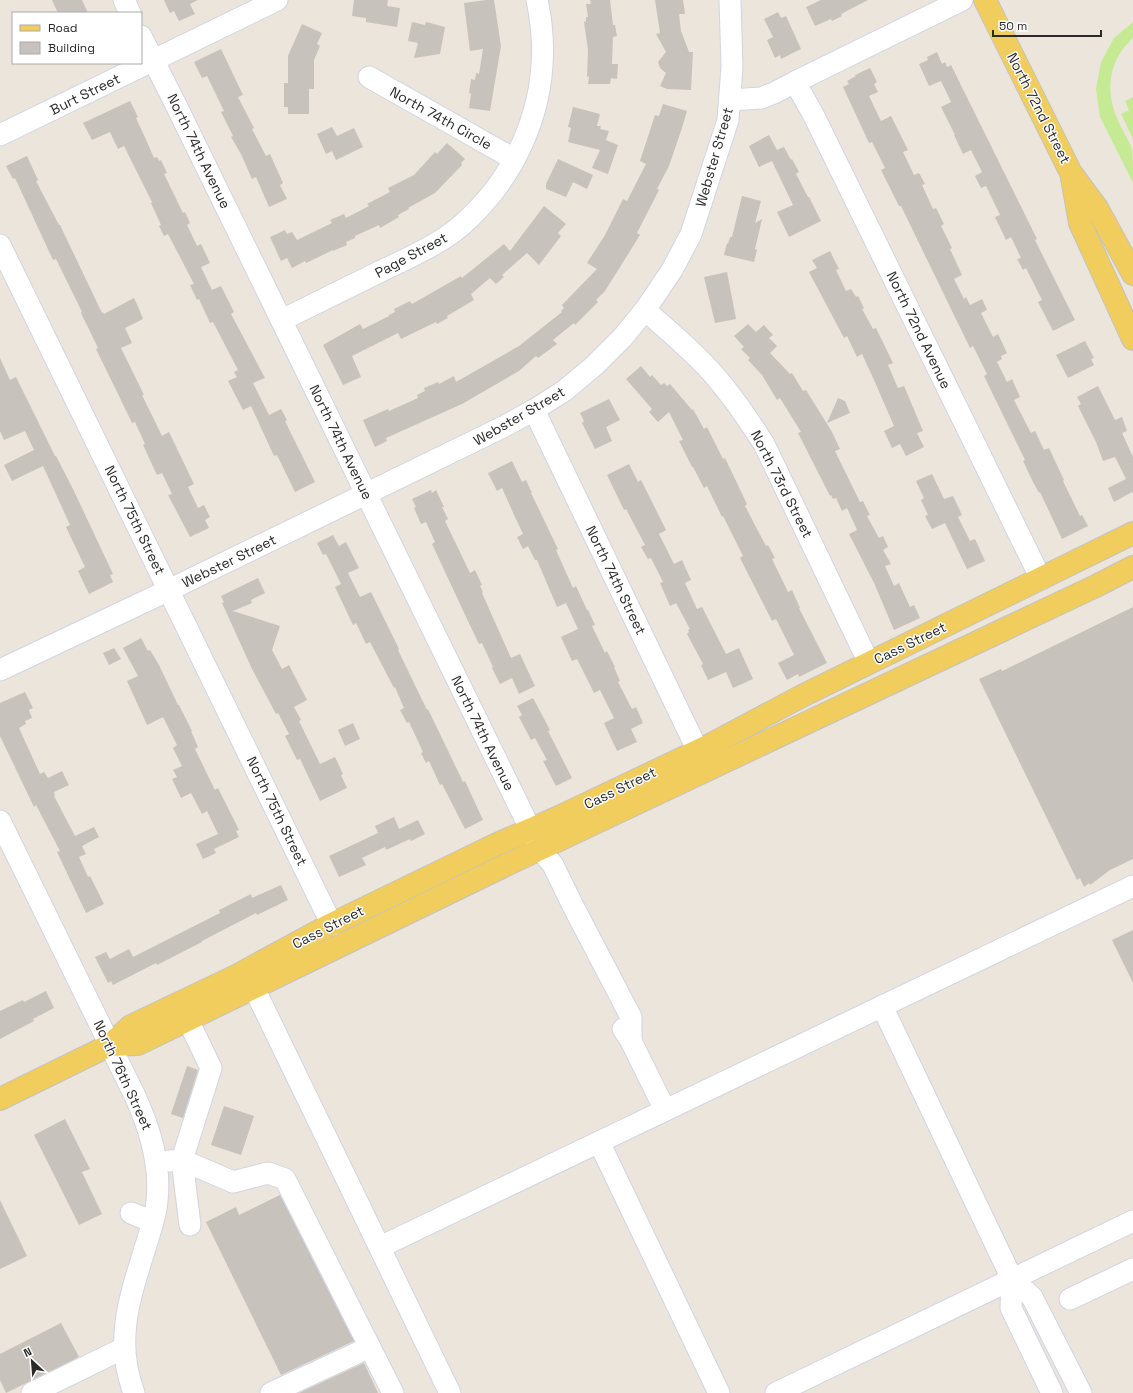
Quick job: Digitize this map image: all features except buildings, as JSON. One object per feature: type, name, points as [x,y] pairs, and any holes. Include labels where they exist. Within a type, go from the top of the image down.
[{"type":"main road","name":"North 72nd Street","points":[[985,0],[1071,173],[1097,208],[1133,274]]},
{"type":"main road","name":"North 72nd Street","points":[[1071,173],[1080,223],[1133,339]]},
{"type":"main road","name":"Cass Street","points":[[0,1099],[110,1045],[131,1026],[236,976],[332,925],[495,845],[530,830],[698,750],[802,696],[1133,533]]},
{"type":"main road","name":"Cass Street","points":[[110,1045],[138,1044],[540,849],[1133,567]]},
{"type":"street","points":[[124,0],[130,12]]},
{"type":"street","name":"Burt Street","points":[[0,135],[277,0]]},
{"type":"street","points":[[514,159],[526,137],[541,85],[543,44],[537,0]]},
{"type":"street","points":[[730,0],[732,67],[730,100]]},
{"type":"street","name":"Webster Street","points":[[0,670],[169,590],[505,426],[564,391],[594,366],[623,337],[645,310],[672,270],[691,234],[728,120],[730,100],[761,98],[774,93],[962,0]]},
{"type":"street","name":"North 74th Avenue","points":[[142,38],[176,103],[540,849]]},
{"type":"street","name":"North 74th Circle","points":[[369,77],[514,159]]},
{"type":"street","name":"North 72nd Avenue","points":[[795,82],[814,116],[1041,579]]},
{"type":"street","name":"Page Street","points":[[282,320],[424,250],[447,237],[467,221],[484,203],[503,178],[514,159]]},
{"type":"street","name":"North 75th Street","points":[[0,245],[332,925]]},
{"type":"street","name":"North 73rd Street","points":[[645,310],[699,359],[732,396],[764,444],[870,663]]},
{"type":"street","name":"North 74th Street","points":[[534,410],[698,750]]},
{"type":"street","name":"North 76th Street","points":[[0,821],[144,1117],[157,1163],[158,1191],[156,1208],[129,1299],[125,1320],[124,1348],[128,1376],[134,1393]]},
{"type":"street","points":[[540,849],[540,872],[557,908],[619,1024],[631,1041],[665,1110]]},
{"type":"street","points":[[380,1247],[1133,886]]},
{"type":"street","points":[[254,988],[450,1393]]},
{"type":"street","points":[[882,1006],[1012,1279],[1032,1297],[1081,1393]]},
{"type":"street","points":[[188,1020],[211,1068],[182,1160],[190,1225]]},
{"type":"street","points":[[599,1142],[719,1393]]},
{"type":"street","points":[[157,1163],[182,1160],[233,1182],[268,1173],[285,1180],[393,1393]]},
{"type":"street","points":[[130,1213],[153,1222]]},
{"type":"street","points":[[776,1393],[1133,1221]]},
{"type":"street","points":[[1070,1299],[1133,1269]]},
{"type":"street","points":[[1012,1279],[1011,1308],[1052,1393]]},
{"type":"street","points":[[272,1393],[370,1347]]},
{"type":"street","points":[[32,1393],[124,1348]]},
{"type":"green space","points":[[1133,22],[1133,38],[1120,54],[1115,63],[1110,82],[1110,92],[1117,118],[1132,149],[1133,183],[1100,117],[1096,89],[1101,62],[1114,38]]},
{"type":"green space","points":[[1133,97],[1133,139],[1121,114],[1129,110],[1125,101]]}]
